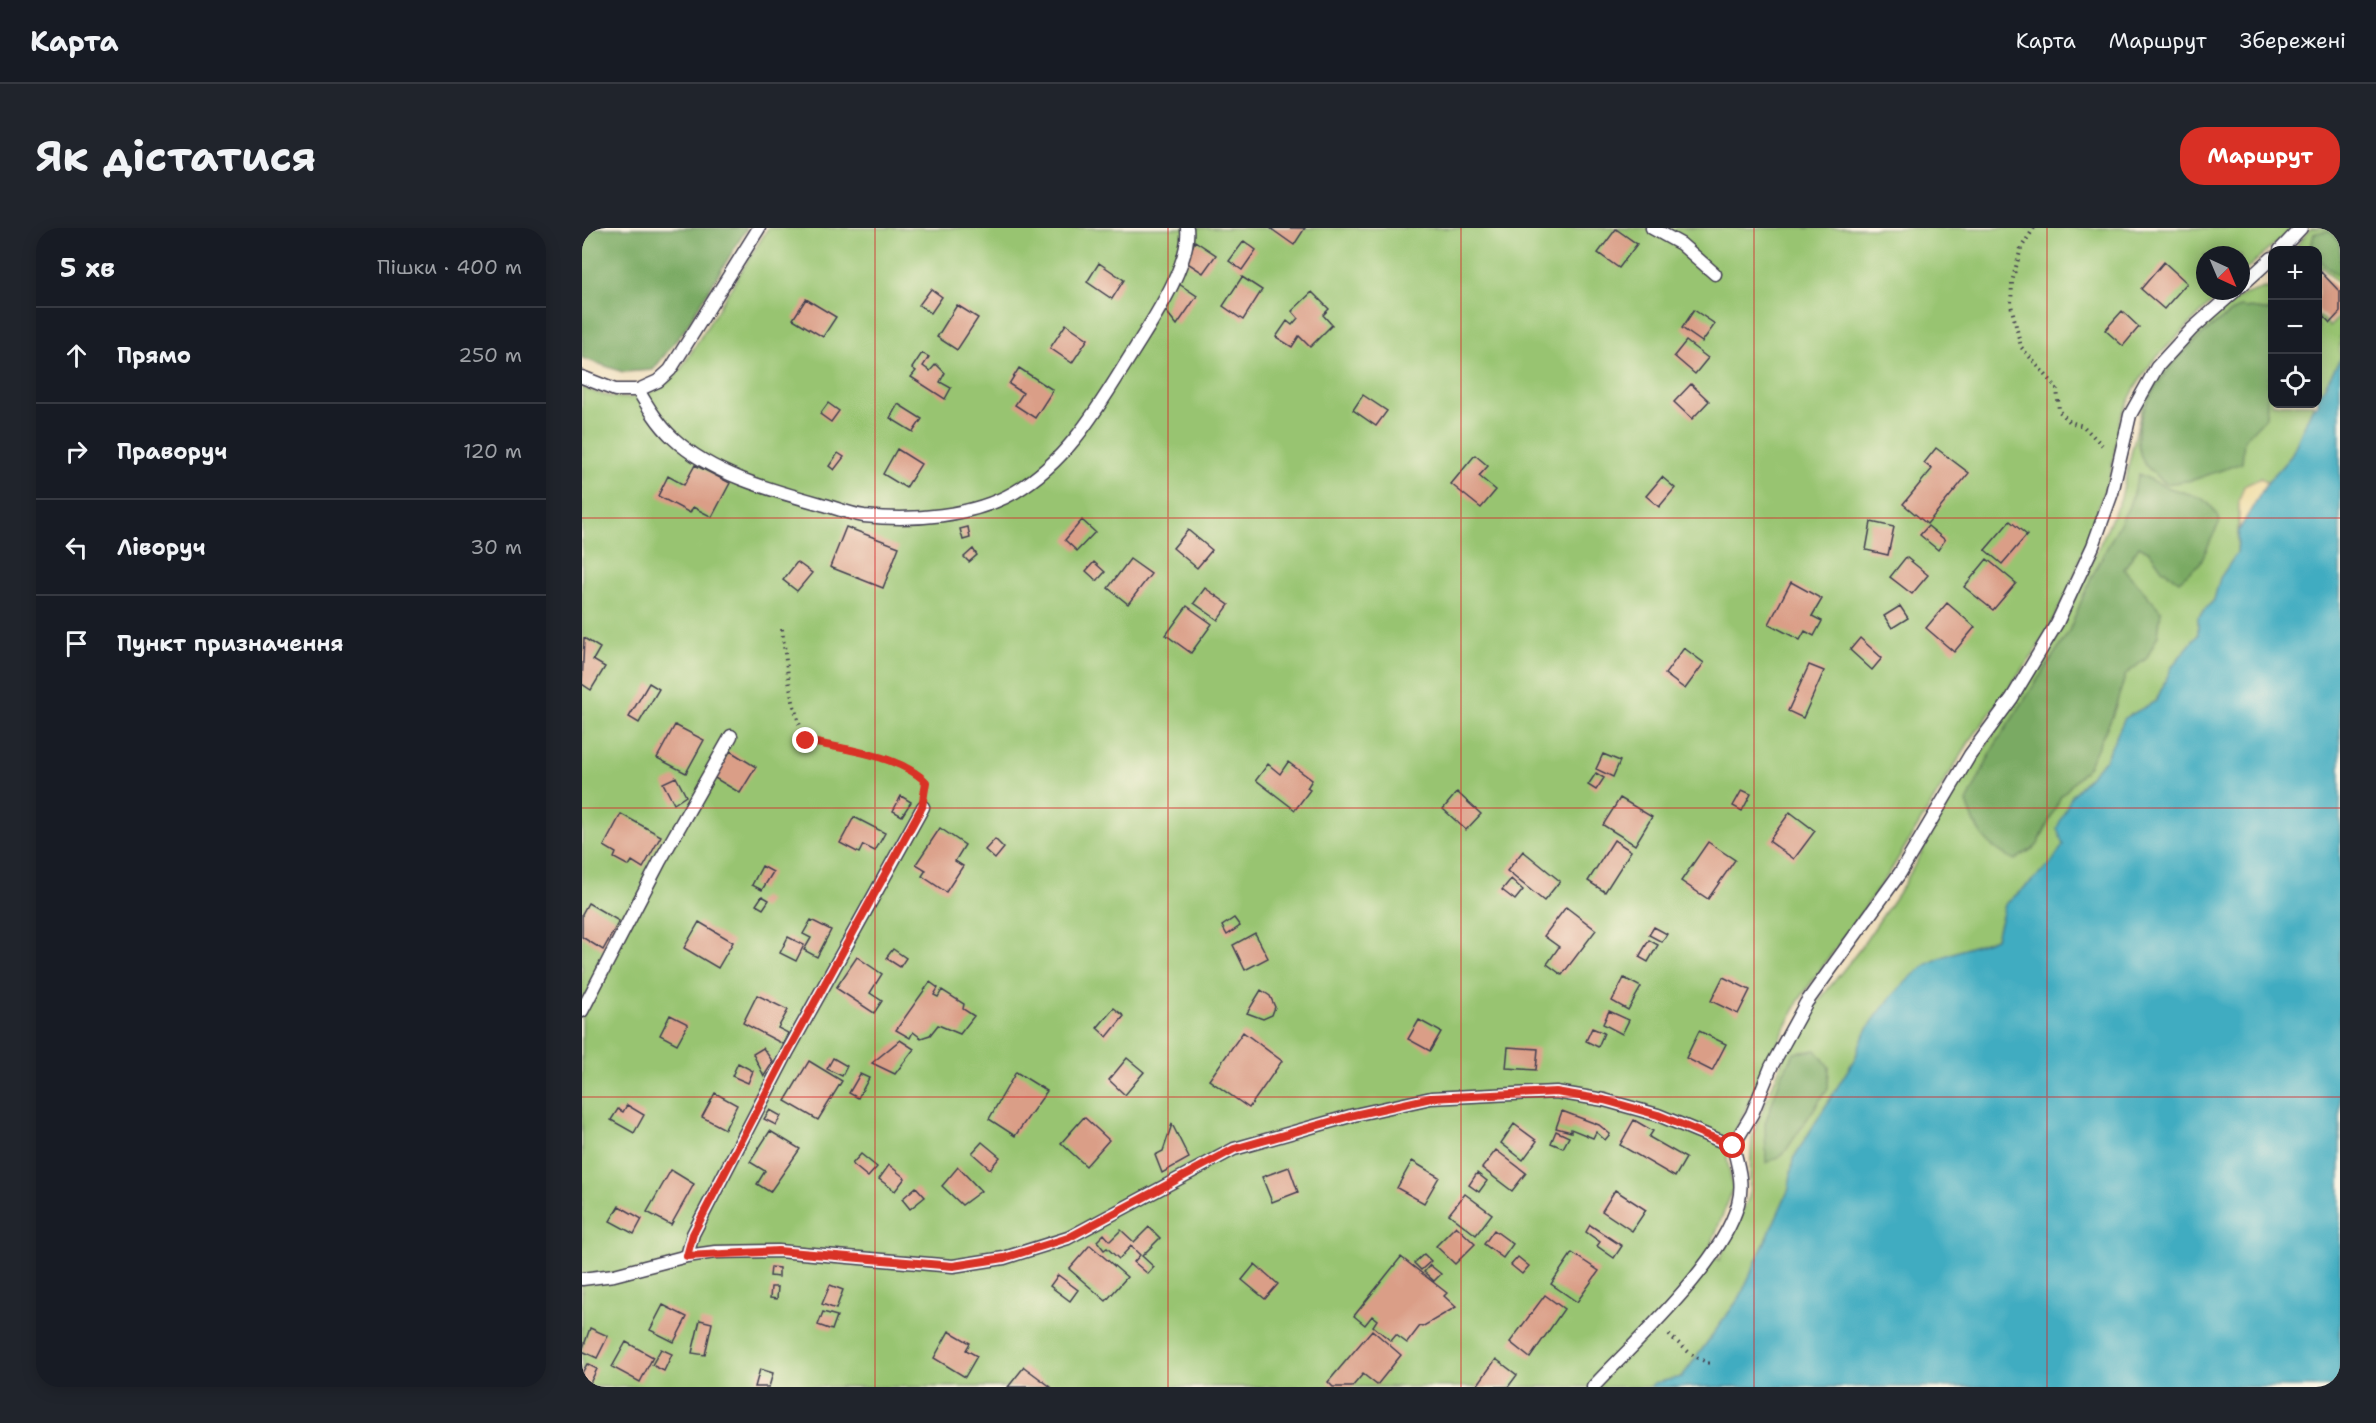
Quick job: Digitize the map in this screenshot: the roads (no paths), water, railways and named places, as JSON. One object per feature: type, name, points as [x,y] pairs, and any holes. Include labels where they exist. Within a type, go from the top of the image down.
[{"type":"lane","points":[[582,377],[615,390],[638,390],[658,381],[670,370],[759,228]]},
{"type":"lane","points":[[638,390],[651,412],[673,438],[703,461],[759,485],[863,516],[926,516],[965,511],[1013,493],[1066,452],[1086,426],[1153,321],[1180,266],[1188,236],[1187,228]]},
{"type":"lane","points":[[1652,228],[1681,244],[1715,274]]},
{"type":"lane","points":[[2284,246],[2301,228]]},
{"type":"lane","points":[[2250,278],[2268,262]]},
{"type":"lane","points":[[1593,1387],[1720,1245],[1738,1205],[1742,1178],[1733,1146],[1752,1114],[1771,1067],[1806,1003],[1900,873],[1970,755],[2012,698],[2057,623],[2097,536],[2112,494],[2130,415],[2157,367],[2192,329],[2225,300]]},
{"type":"lane","points":[[582,1011],[660,861],[731,736]]},
{"type":"lane","points":[[687,1256],[693,1234],[788,1051],[922,807]]},
{"type":"lane","points":[[582,1279],[614,1275],[687,1256],[778,1251],[953,1266],[1004,1258],[1068,1238],[1234,1149],[1354,1115],[1431,1098],[1556,1092],[1604,1100],[1658,1115],[1733,1146]]},
{"type":"water","points":[[2340,359],[2340,1387],[1650,1387],[1654,1383],[1682,1377],[1740,1297],[1789,1189],[1793,1159],[1856,1057],[1865,1034],[1882,1008],[1922,968],[1947,955],[1996,938],[2005,905],[2051,864],[2063,845],[2057,828],[2072,795],[2105,760],[2125,718],[2156,701],[2173,665],[2198,635],[2198,617],[2214,600],[2220,578],[2237,553],[2239,530],[2267,483],[2291,456],[2312,408],[2322,408],[2322,391]]}]
